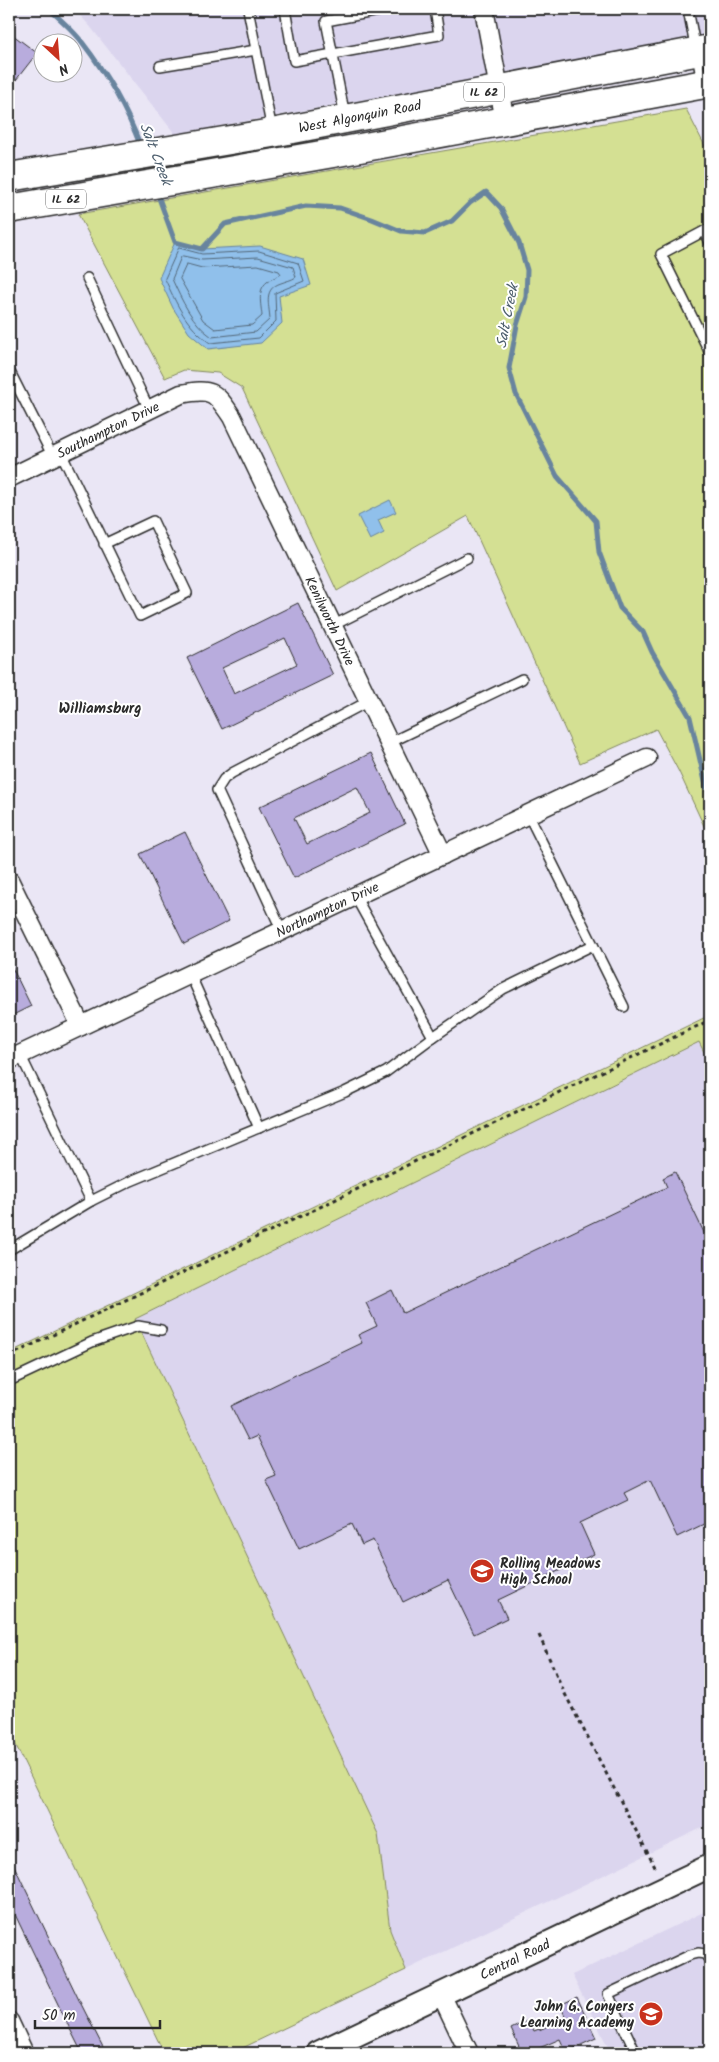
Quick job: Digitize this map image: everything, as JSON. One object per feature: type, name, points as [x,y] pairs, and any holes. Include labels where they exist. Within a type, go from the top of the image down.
[{"type":"main road","name":"West Algonquin Road","points":[[9,177],[272,133],[703,51]]},
{"type":"main road","name":"IL 62","points":[[9,209],[505,121],[708,88]]},
{"type":"street","points":[[484,9],[505,121]]},
{"type":"street","name":"Southampton Drive","points":[[9,478],[180,394],[199,390],[210,391]]},
{"type":"street","name":"Kenilworth Drive","points":[[210,391],[222,402],[232,417],[443,855]]},
{"type":"street","name":"Northampton Drive","points":[[14,1057],[647,758]]},
{"type":"street","points":[[9,880],[81,1026]]},
{"type":"street","name":"Central Road","points":[[318,2053],[710,1866]]},
{"type":"street","points":[[441,1994],[469,2053]]},
{"type":"street","points":[[9,2022],[24,2053]]},
{"type":"lane","points":[[248,9],[272,133]]},
{"type":"lane","points":[[285,9],[294,61],[439,35],[435,9]]},
{"type":"lane","points":[[345,119],[326,21],[390,9]]},
{"type":"lane","points":[[688,9],[703,51],[708,88]]},
{"type":"lane","points":[[160,66],[256,50]]},
{"type":"lane","points":[[710,243],[707,230],[661,254],[710,354]]},
{"type":"lane","points":[[87,278],[149,409]]},
{"type":"lane","points":[[9,370],[57,455],[140,616],[187,593],[153,521],[104,544]]},
{"type":"lane","points":[[332,626],[467,558]]},
{"type":"lane","points":[[389,743],[522,679]]},
{"type":"lane","points":[[282,931],[217,790],[224,779],[232,773],[369,701]]},
{"type":"lane","points":[[528,814],[624,1007]]},
{"type":"lane","points":[[355,896],[433,1037]]},
{"type":"lane","points":[[9,1250],[91,1201],[132,1181],[345,1092],[386,1072],[502,989],[593,945]]},
{"type":"lane","points":[[190,974],[259,1128]]},
{"type":"lane","points":[[14,1057],[91,1201]]},
{"type":"lane","points":[[9,1381],[92,1342],[138,1326],[161,1330]]},
{"type":"lane","points":[[636,2053],[608,1994],[690,1955],[705,1954],[710,1961]]},
{"type":"path","points":[[9,1356],[710,1020]]},
{"type":"path","points":[[539,1635],[564,1692],[659,1875]]},
{"type":"shaded area","points":[[74,9],[710,9],[710,36],[175,134],[89,25]]},
{"type":"shaded area","name":"Rolling Meadows High School","points":[[700,1042],[710,1064],[710,1824],[406,1970],[390,1930],[378,1834],[135,1319]]},
{"type":"shaded area","name":"John G. Conyers Learning Academy","points":[[710,1909],[710,2053],[611,2053],[572,1975]]},
{"type":"green space","points":[[686,109],[710,156],[710,438],[708,439],[710,443],[710,594],[705,597],[710,609],[710,839],[679,772],[656,729],[580,763],[468,516],[337,591],[242,388],[218,373],[184,370],[165,378],[78,214]]},
{"type":"green space","points":[[710,1015],[710,1064],[699,1042],[135,1319],[378,1834],[390,1930],[406,1970],[232,2053],[164,2053],[9,1731],[9,1353]]},
{"type":"water","points":[[175,242],[202,249],[260,246],[303,259],[311,285],[279,296],[282,323],[261,343],[208,349],[189,333],[173,308],[159,278]]},
{"type":"water","points":[[390,500],[396,512],[378,520],[384,533],[370,540],[358,516]]},
{"type":"building","points":[[9,32],[32,49],[32,59],[9,89]]},
{"type":"building","points":[[298,603],[333,675],[222,729],[187,658]],"holes":[[[285,638],[297,664],[234,694],[222,668]]]},
{"type":"building","points":[[371,753],[405,824],[294,878],[259,807]],"holes":[[[357,787],[370,813],[307,844],[294,818]]]},
{"type":"building","points":[[185,832],[229,921],[184,944],[140,854]]},
{"type":"building","points":[[9,961],[31,1006],[9,1017]]},
{"type":"building","points":[[675,1172],[710,1245],[710,1521],[677,1537],[650,1480],[624,1493],[628,1500],[580,1523],[594,1554],[498,1600],[507,1618],[474,1634],[448,1580],[403,1602],[373,1540],[362,1545],[352,1524],[299,1549],[266,1480],[276,1476],[257,1436],[248,1440],[231,1406],[362,1343],[358,1335],[377,1326],[366,1303],[392,1290],[403,1313],[667,1187],[663,1178]]},
{"type":"building","points":[[9,1855],[106,2053],[82,2053],[67,2023],[9,1902]]},
{"type":"building","points":[[577,1997],[596,2038],[566,2052],[560,2039],[528,2053],[522,2053],[511,2029],[529,2020],[534,2031],[539,2030],[566,2018],[560,2005]]},
{"type":"waterway","name":"Salt Creek","points":[[49,9],[66,25],[91,54],[123,106],[141,147]]},
{"type":"waterway","name":"Salt Creek","points":[[156,190],[175,242],[202,249],[225,224],[306,206],[340,208],[401,231],[425,233],[452,221],[470,203],[486,192],[501,208],[519,243],[527,270],[526,297],[517,325],[509,368],[516,394],[557,476],[596,521],[599,552],[620,608],[643,632],[652,652],[690,717],[710,803]]},
{"type":"place","name":"Rolling Meadows High School","points":[[482,1571]]},
{"type":"place","name":"John G. Conyers Learning Academy","points":[[651,2014]]},
{"type":"district","name":"Williamsburg","points":[[100,708]]}]
